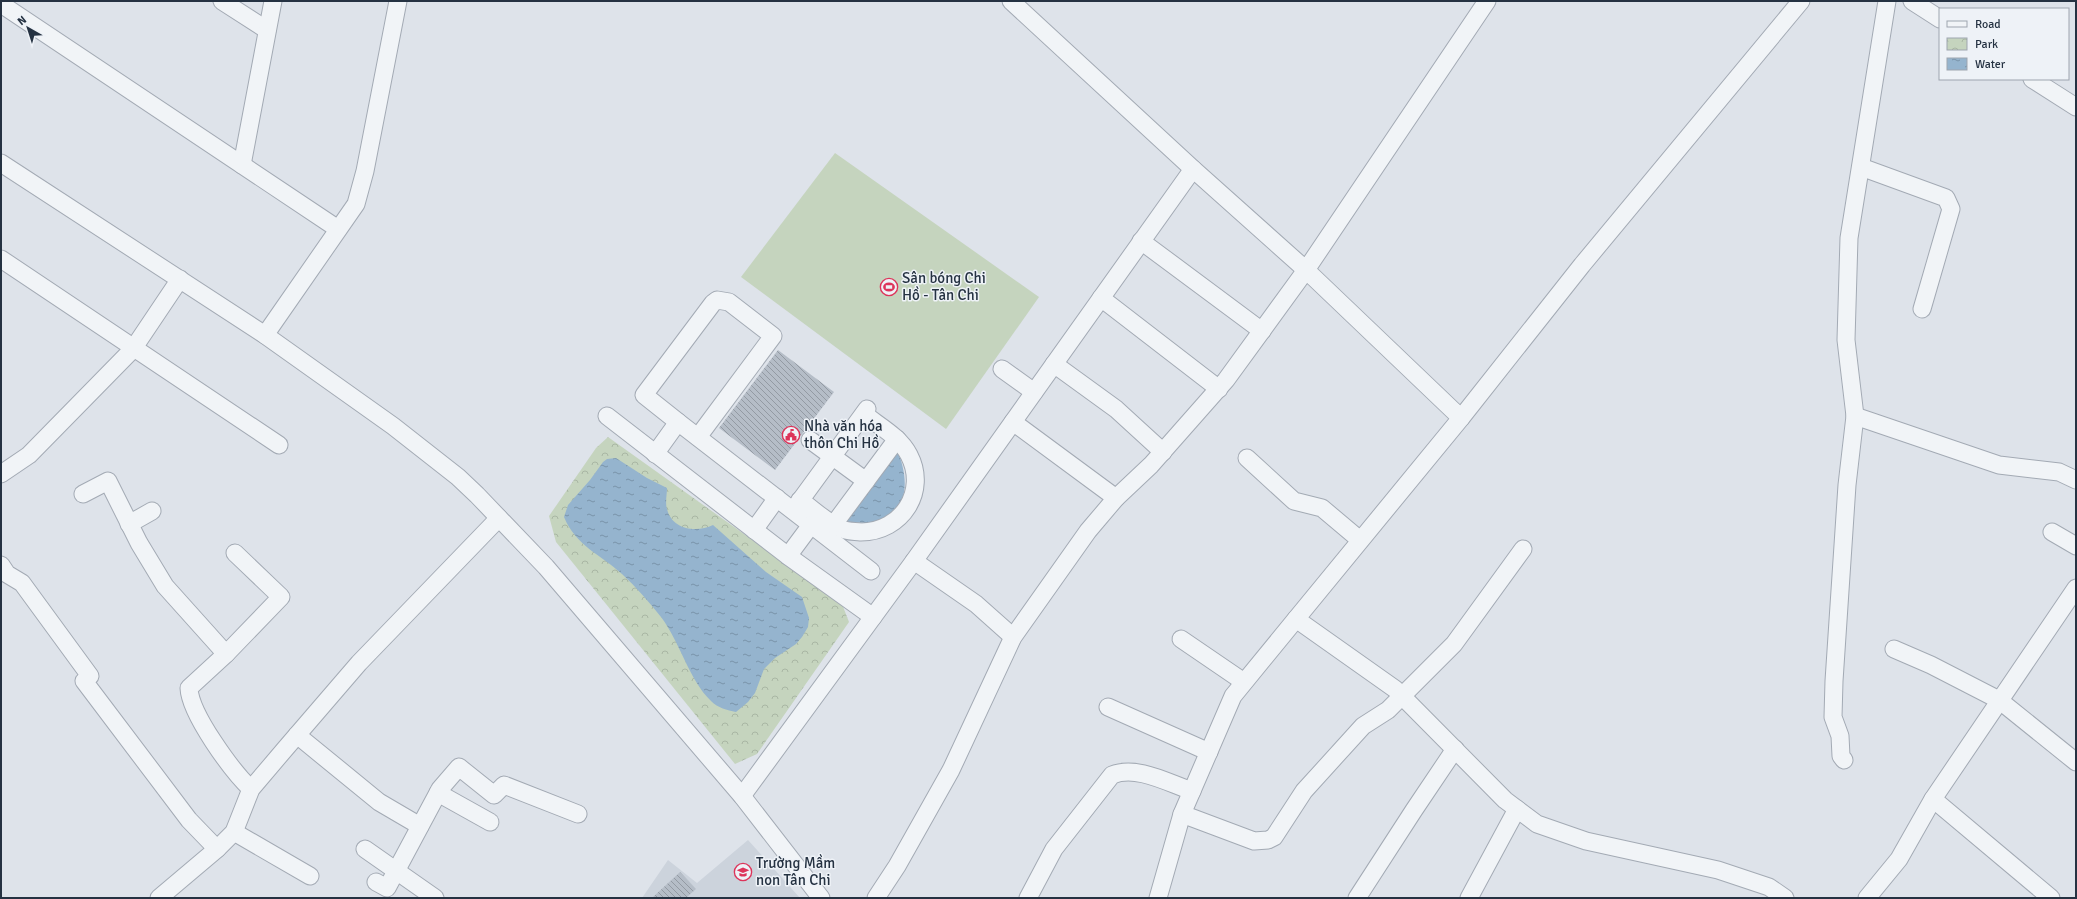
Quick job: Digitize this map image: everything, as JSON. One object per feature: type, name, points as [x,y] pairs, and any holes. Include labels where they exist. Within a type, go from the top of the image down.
[{"type":"street","points":[[222,1],[267,30]]},
{"type":"street","points":[[242,165],[273,1]]},
{"type":"street","points":[[265,335],[356,204],[362,185],[398,1]]},
{"type":"street","points":[[1011,1],[1193,169],[1306,270],[1461,418]]},
{"type":"street","points":[[876,898],[897,866],[951,770],[1013,637],[1088,531],[1116,498],[1163,452],[1219,389],[1306,270],[1487,1]]},
{"type":"street","points":[[1158,898],[1182,814],[1233,696],[1461,418],[1582,265],[1801,1]]},
{"type":"street","points":[[1844,760],[1841,756],[1840,736],[1833,717],[1847,485],[1855,416],[1846,340],[1849,238],[1887,1]]},
{"type":"street","points":[[1912,1],[1939,18]]},
{"type":"street","points":[[1,4],[338,230]]},
{"type":"street","points":[[2034,80],[2076,107]]},
{"type":"street","points":[[1,163],[265,335],[426,452],[463,482],[546,567],[742,796],[821,898]]},
{"type":"street","points":[[1861,167],[1946,198],[1950,204],[1951,209],[1922,309]]},
{"type":"street","points":[[742,796],[914,561],[1193,169]]},
{"type":"street","points":[[1141,241],[1262,331]]},
{"type":"street","points":[[1,259],[133,349],[279,445]]},
{"type":"street","points":[[1,474],[29,455],[133,349],[180,279]]},
{"type":"street","points":[[1101,298],[1219,389]]},
{"type":"street","points":[[698,437],[773,336],[729,302],[724,300],[717,300],[714,303],[644,395],[678,422],[777,498],[797,505],[841,529],[852,531],[880,530],[895,522],[906,511],[912,497],[914,468],[909,454],[897,439],[866,412],[797,505]]},
{"type":"street","points":[[1054,364],[1116,409],[1163,452]]},
{"type":"street","points":[[1002,369],[1034,392]]},
{"type":"street","points":[[606,416],[788,556],[873,617]]},
{"type":"street","points":[[1855,416],[1999,465],[2059,472],[2076,480]]},
{"type":"street","points":[[655,454],[678,422]]},
{"type":"street","points":[[1012,422],[1116,498]]},
{"type":"street","points":[[834,524],[897,439]]},
{"type":"street","points":[[810,440],[866,481]]},
{"type":"street","points":[[1248,458],[1294,501],[1322,508],[1360,540]]},
{"type":"street","points":[[83,494],[108,481],[129,524],[165,586],[226,654]]},
{"type":"street","points":[[754,530],[777,498]]},
{"type":"street","points":[[797,505],[811,525],[871,571]]},
{"type":"street","points":[[129,524],[152,511]]},
{"type":"street","points":[[159,898],[217,849],[234,832],[251,789],[359,663],[499,518]]},
{"type":"street","points":[[788,556],[811,525]]},
{"type":"street","points":[[2052,532],[2076,546]]},
{"type":"street","points":[[1182,814],[1254,841],[1268,840],[1274,837],[1304,791],[1363,726],[1388,710],[1454,644],[1523,549]]},
{"type":"street","points":[[235,553],[281,597],[226,654],[194,681],[189,688],[189,697],[195,713],[234,771],[251,789]]},
{"type":"street","points":[[914,561],[976,604],[1013,637]]},
{"type":"street","points":[[3,572],[22,583],[90,676],[84,681],[189,820],[217,849]]},
{"type":"street","points":[[1867,898],[1899,859],[1933,799],[2076,588]]},
{"type":"street","points":[[1296,619],[1403,696],[1517,809],[1537,824],[1557,833],[1586,841],[1718,870],[1769,887],[1785,898]]},
{"type":"street","points":[[1181,639],[1244,682]]},
{"type":"street","points":[[1894,649],[1931,665],[1999,700],[2076,762]]},
{"type":"street","points":[[1108,707],[1209,752]]},
{"type":"street","points":[[297,735],[379,802],[420,826]]},
{"type":"street","points":[[1357,898],[1455,749]]},
{"type":"street","points":[[376,882],[387,888],[397,872],[438,793],[459,767],[494,795],[504,785],[578,814]]},
{"type":"street","points":[[1028,898],[1054,849],[1112,775],[1128,771],[1141,773],[1192,791]]},
{"type":"street","points":[[438,793],[490,822]]},
{"type":"street","points":[[1933,799],[2051,898]]},
{"type":"street","points":[[1469,898],[1517,809]]},
{"type":"street","points":[[234,832],[310,876]]},
{"type":"street","points":[[365,849],[435,898]]},
{"type":"shaded area","name":"Trường Mầm non Tân Chi","points":[[748,840],[800,898],[642,898],[668,860],[697,883]]},
{"type":"green space","name":"Sân bóng Chi Hồ - Tân Chi","points":[[835,153],[1039,297],[946,429],[741,277]]},
{"type":"green space","points":[[608,437],[842,604],[849,622],[757,754],[735,764],[556,542],[549,516],[596,448]]},
{"type":"water","points":[[897,449],[905,479],[903,498],[898,507],[892,514],[878,522],[845,522]]},
{"type":"water","points":[[616,458],[647,478],[667,488],[666,507],[674,521],[686,528],[693,529],[700,529],[713,525],[766,572],[802,597],[809,618],[808,627],[796,644],[775,658],[764,669],[755,693],[748,702],[736,712],[717,705],[703,692],[668,627],[661,617],[622,574],[582,543],[569,527],[564,517],[568,505],[590,480],[603,462],[607,459]]},
{"type":"building","points":[[778,350],[834,392],[775,470],[719,428]]},
{"type":"building","points":[[680,872],[696,889],[686,898],[652,898]]},
{"type":"place","name":"Sân bóng Chi Hồ - Tân Chi","points":[[889,287]]},
{"type":"place","name":"Nhà văn hóa thôn Chi Hồ","points":[[791,435]]},
{"type":"place","name":"Trường Mầm non Tân Chi","points":[[743,872]]}]
